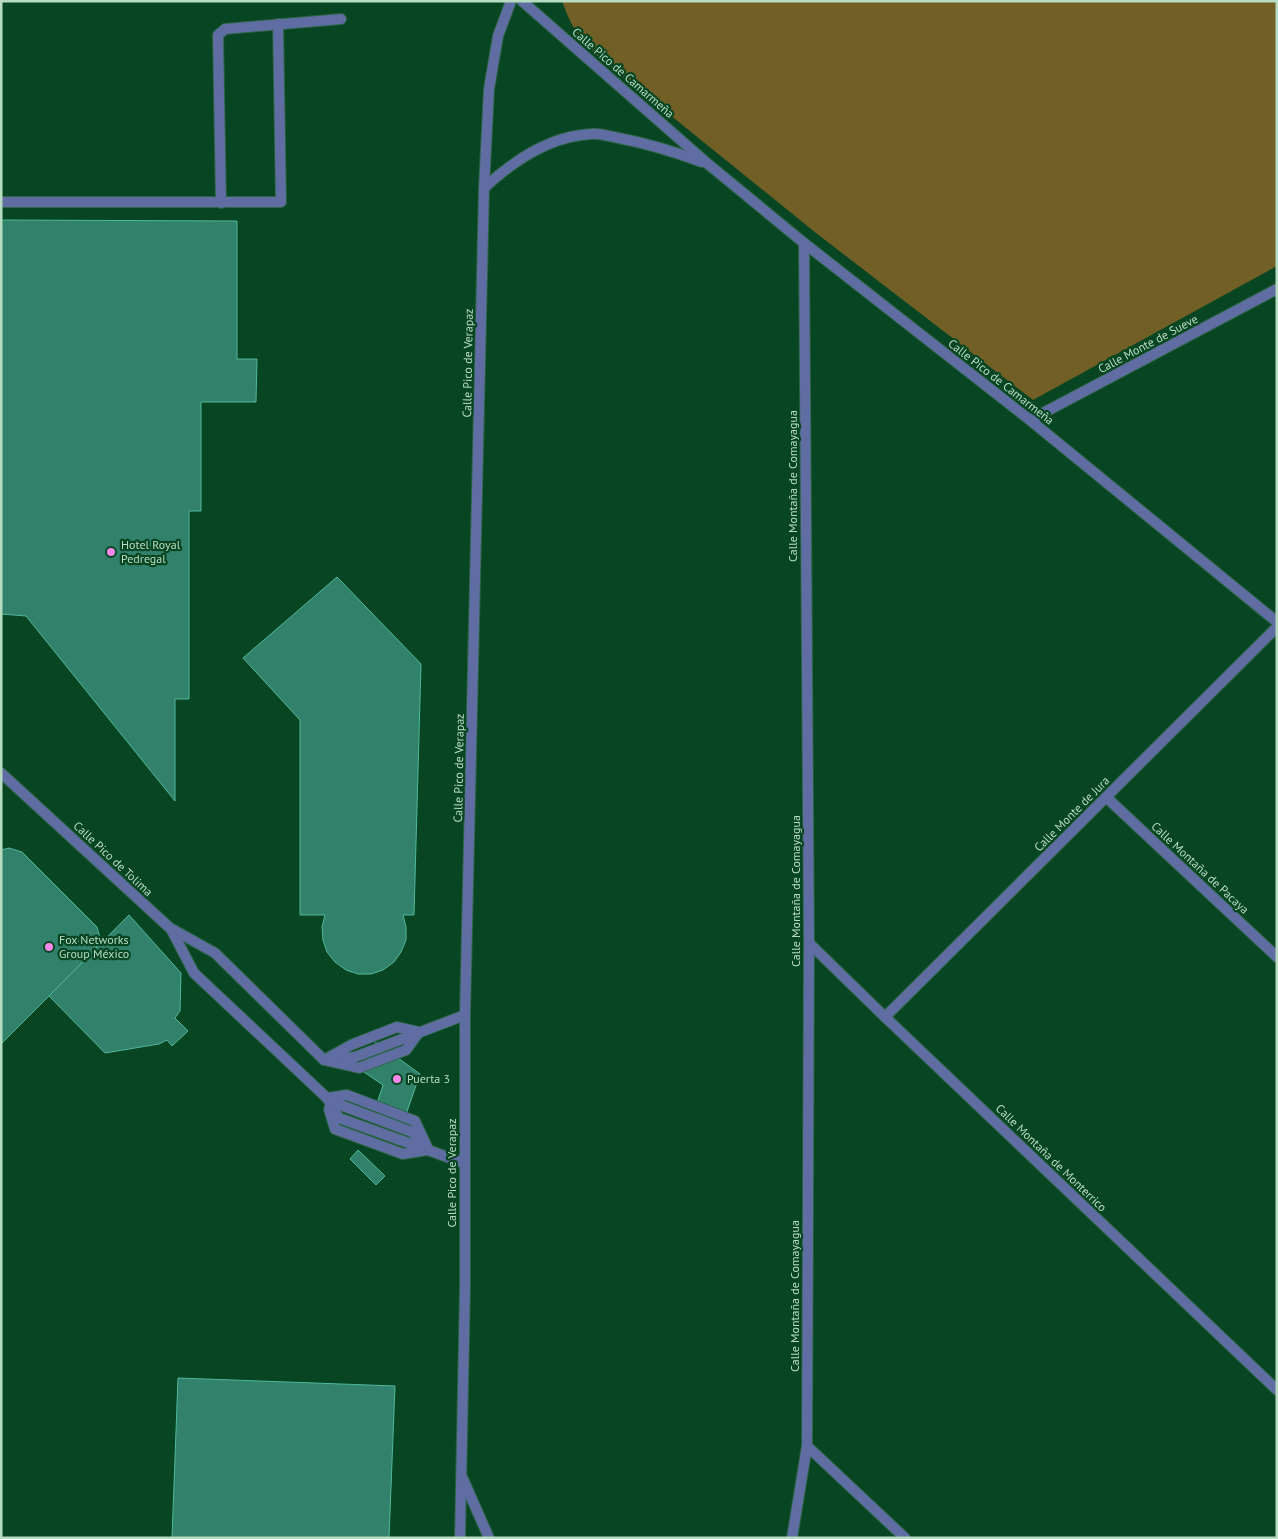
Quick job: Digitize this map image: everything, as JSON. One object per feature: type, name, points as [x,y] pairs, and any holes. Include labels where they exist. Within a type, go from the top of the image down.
[{"type":"street","name":"Calle Pico de Verapaz","points":[[460,1538],[465,1287],[466,1015],[484,188],[489,89],[498,36],[511,1]]},
{"type":"street","name":"Calle Pico de Camarmeña","points":[[522,1],[708,164],[804,243],[1030,420],[1277,622]]},
{"type":"street","points":[[222,202],[218,34],[225,29],[341,19]]},
{"type":"street","points":[[1,202],[280,202],[278,24]]},
{"type":"street","name":"Calle Pico de Camarmeña","points":[[484,188],[500,173],[536,150],[574,137],[593,133],[672,151],[708,164]]},
{"type":"street","name":"Calle Montaña de Comayagua","points":[[792,1538],[807,1446],[809,943],[804,243]]},
{"type":"street","name":"Calle Monte de Sueve","points":[[1030,420],[1277,289]]},
{"type":"street","name":"Calle Monte de Jura","points":[[884,1018],[1277,627]]},
{"type":"street","name":"Calle Pico de Tolima","points":[[1,773],[171,929],[194,973],[327,1098]]},
{"type":"street","name":"Calle Montaña de Pacaya","points":[[1106,797],[1277,957]]},
{"type":"street","points":[[171,929],[215,954],[324,1060],[360,1068],[406,1050],[419,1032]]},
{"type":"street","name":"Calle Montaña de Monterrico","points":[[809,943],[884,1018],[1277,1390]]},
{"type":"street","points":[[324,1060],[355,1056],[466,1015]]},
{"type":"street","points":[[428,1149],[416,1121],[347,1095],[327,1098],[335,1129],[403,1154],[428,1149],[464,1163]]},
{"type":"street","points":[[807,1446],[905,1538]]},
{"type":"street","points":[[462,1475],[488,1538]]},
{"type":"shaded area","points":[[562,1],[1277,1],[1277,266],[1033,400],[816,233],[591,51],[574,28]]},
{"type":"building","points":[[1,220],[237,221],[237,359],[257,359],[256,402],[201,402],[201,511],[189,511],[189,699],[175,699],[175,801],[26,616],[1,614]]},
{"type":"building","points":[[337,577],[421,664],[414,915],[403,915],[406,927],[406,940],[394,962],[383,970],[371,974],[358,974],[346,970],[335,962],[327,952],[323,940],[322,927],[325,915],[300,915],[300,720],[243,658]]},
{"type":"building","name":"Fox Networks Group México","points":[[9,848],[22,852],[97,927],[100,938],[95,950],[1,1044],[1,850]]},
{"type":"building","points":[[129,915],[181,973],[180,1011],[175,1018],[188,1031],[172,1046],[167,1040],[159,1044],[105,1053],[49,996]]},
{"type":"building","name":"Puerta 3","points":[[376,1042],[420,1074],[402,1126],[373,1115],[383,1085],[358,1068]]},
{"type":"building","points":[[358,1150],[385,1176],[376,1185],[350,1159]]},
{"type":"building","points":[[178,1378],[395,1386],[389,1538],[172,1538]]},
{"type":"place","name":"Hotel Royal Pedregal","points":[[111,552]]},
{"type":"place","name":"Fox Networks Group México","points":[[49,947]]},
{"type":"place","name":"Puerta 3","points":[[397,1079]]}]
